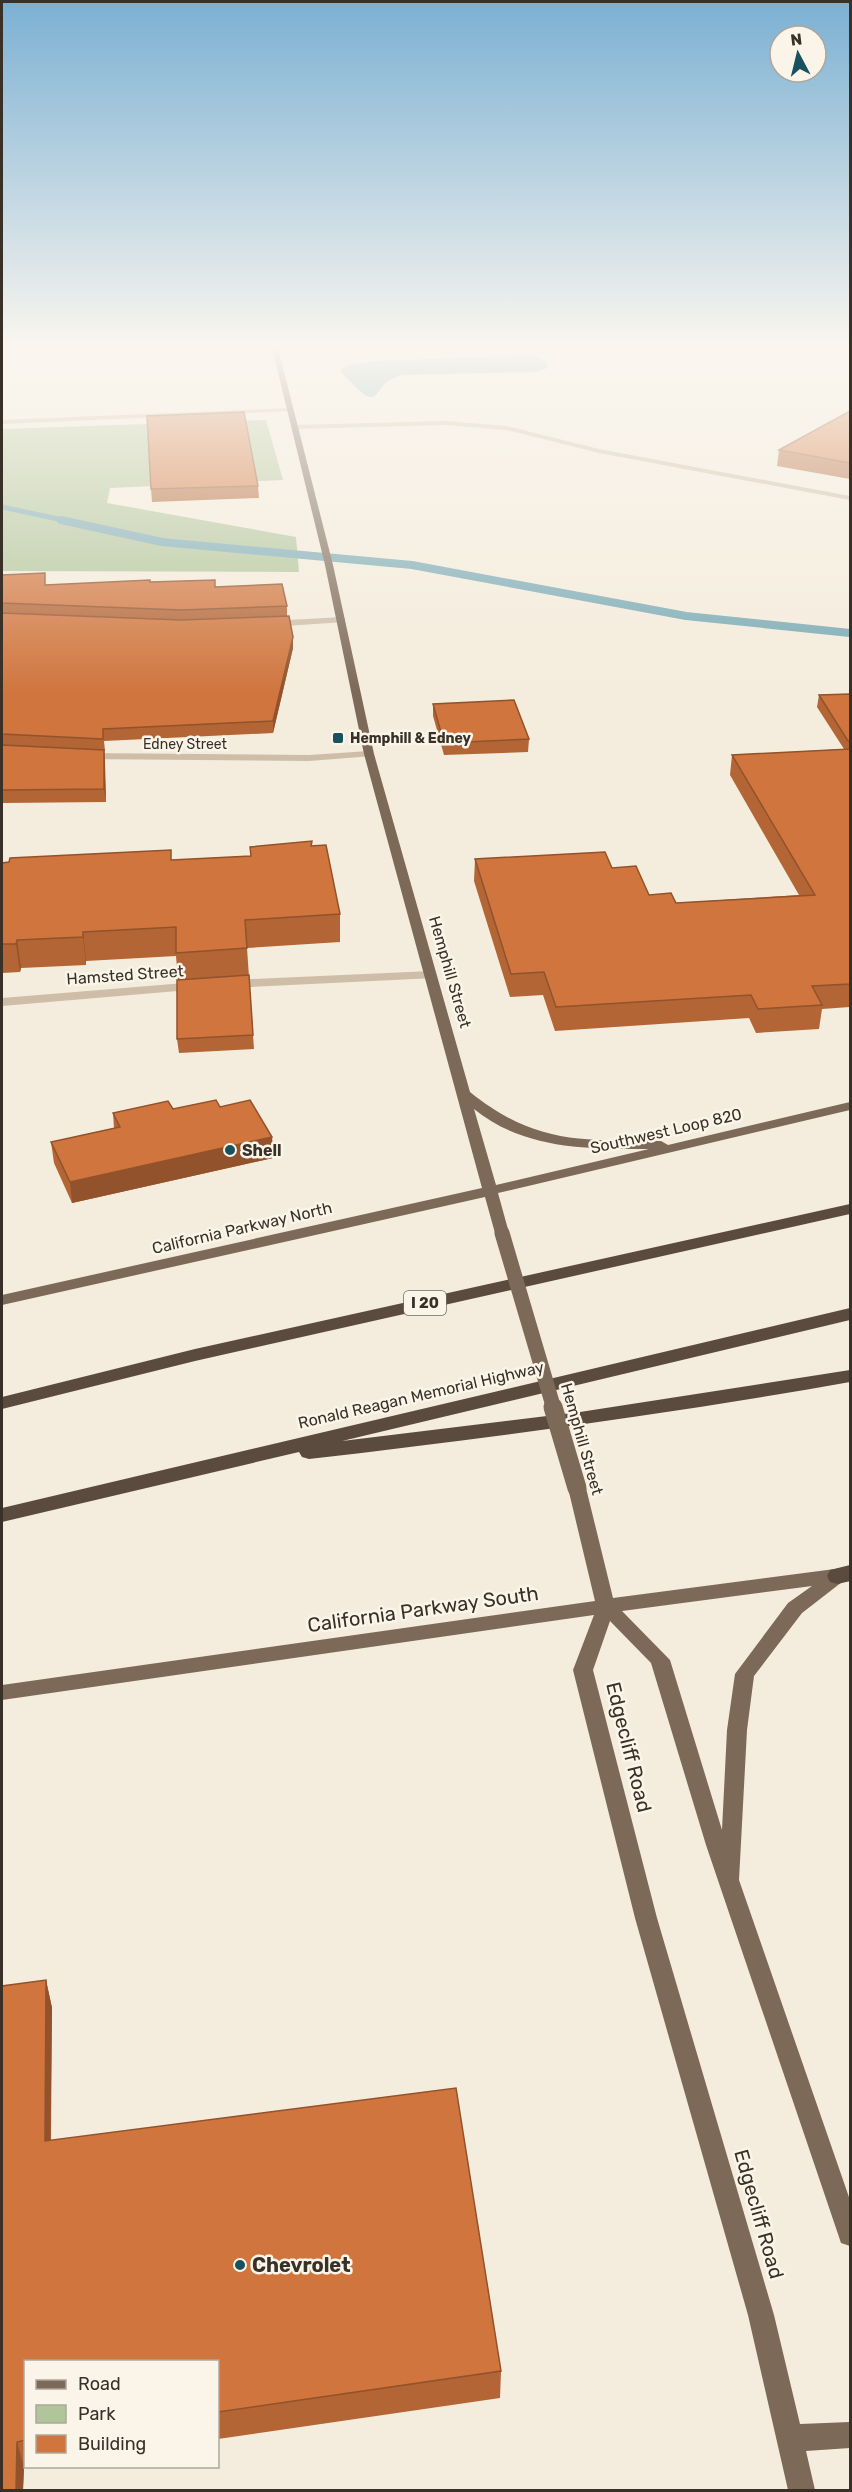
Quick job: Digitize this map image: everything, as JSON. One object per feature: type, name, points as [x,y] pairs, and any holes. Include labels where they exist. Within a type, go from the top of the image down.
[{"type":"highway","name":"I 20","points":[[2,1403],[195,1355],[850,1209]]},
{"type":"highway","name":"Ronald Reagan Memorial Highway","points":[[2,1515],[225,1461],[569,1383],[850,1314]]},
{"type":"highway","points":[[225,1461],[466,1435],[723,1399],[850,1376]]},
{"type":"main road","name":"Hemphill Street","points":[[303,460],[342,620],[369,754],[490,1191],[577,1488],[606,1606]]},
{"type":"main road","points":[[463,1093],[486,1114],[504,1125],[547,1140],[685,1145]]},
{"type":"main road","name":"Southwest Loop 820","points":[[490,1191],[850,1106]]},
{"type":"main road","name":"California Parkway North","points":[[2,1300],[490,1191]]},
{"type":"main road","points":[[730,1885],[737,1730],[745,1674],[795,1608],[846,1574]]},
{"type":"main road","name":"California Parkway South","points":[[2,1693],[606,1606],[846,1574]]},
{"type":"main road","points":[[606,1606],[660,1660],[730,1885],[850,2234]]},
{"type":"main road","name":"Edgecliff Road","points":[[606,1606],[583,1670],[652,1940],[761,2315],[802,2490]]},
{"type":"main road","points":[[790,2438],[850,2435]]},
{"type":"street","points":[[649,460],[850,498]]},
{"type":"street","points":[[262,624],[342,620]]},
{"type":"street","name":"Edney Street","points":[[69,756],[309,758],[369,754]]},
{"type":"street","name":"Hamsted Street","points":[[2,1002],[256,982],[431,975]]},
{"type":"green space","points":[[2,460],[277,460],[283,480],[110,488],[107,503],[296,537],[299,572],[2,571]]},
{"type":"building","points":[[149,460],[253,460],[258,486],[151,489]]},
{"type":"building","points":[[45,573],[45,585],[150,580],[150,582],[215,580],[215,587],[282,584],[287,606],[181,610],[2,603],[2,575]]},
{"type":"building","points":[[2,613],[181,620],[289,616],[293,637],[273,721],[103,729],[103,739],[2,734]]},
{"type":"building","points":[[850,694],[850,740],[848,741],[819,695]]},
{"type":"building","points":[[514,700],[529,739],[444,743],[433,704]]},
{"type":"building","points":[[2,745],[104,750],[104,789],[2,790]]},
{"type":"building","points":[[850,749],[850,984],[812,986],[822,1005],[758,1009],[751,995],[556,1007],[544,972],[511,974],[475,859],[605,852],[612,868],[636,866],[649,895],[671,893],[676,903],[815,895],[732,755]]},
{"type":"building","points":[[312,841],[311,846],[326,845],[340,914],[245,920],[247,948],[176,953],[176,927],[83,932],[83,937],[17,940],[16,944],[2,944],[2,863],[9,862],[10,858],[171,850],[171,860],[251,856],[250,847]]},
{"type":"building","points":[[249,975],[253,1035],[177,1039],[177,980]]},
{"type":"building","points":[[216,1100],[220,1107],[250,1100],[272,1137],[70,1182],[51,1142],[120,1127],[113,1113],[168,1101],[173,1109]]},
{"type":"building","name":"Chevrolet","points":[[46,1980],[45,2141],[456,2088],[501,2371],[219,2412],[219,2360],[24,2360],[24,2440],[17,2442],[16,2490],[2,2490],[2,1986]]},
{"type":"waterway","points":[[2,507],[68,521]]},
{"type":"waterway","points":[[61,520],[162,542],[412,565],[686,616],[850,633]]},
{"type":"place","name":"Hemphill & Edney","points":[[338,738]]},
{"type":"place","name":"Shell","points":[[230,1150]]},
{"type":"place","name":"Chevrolet","points":[[240,2265]]}]
